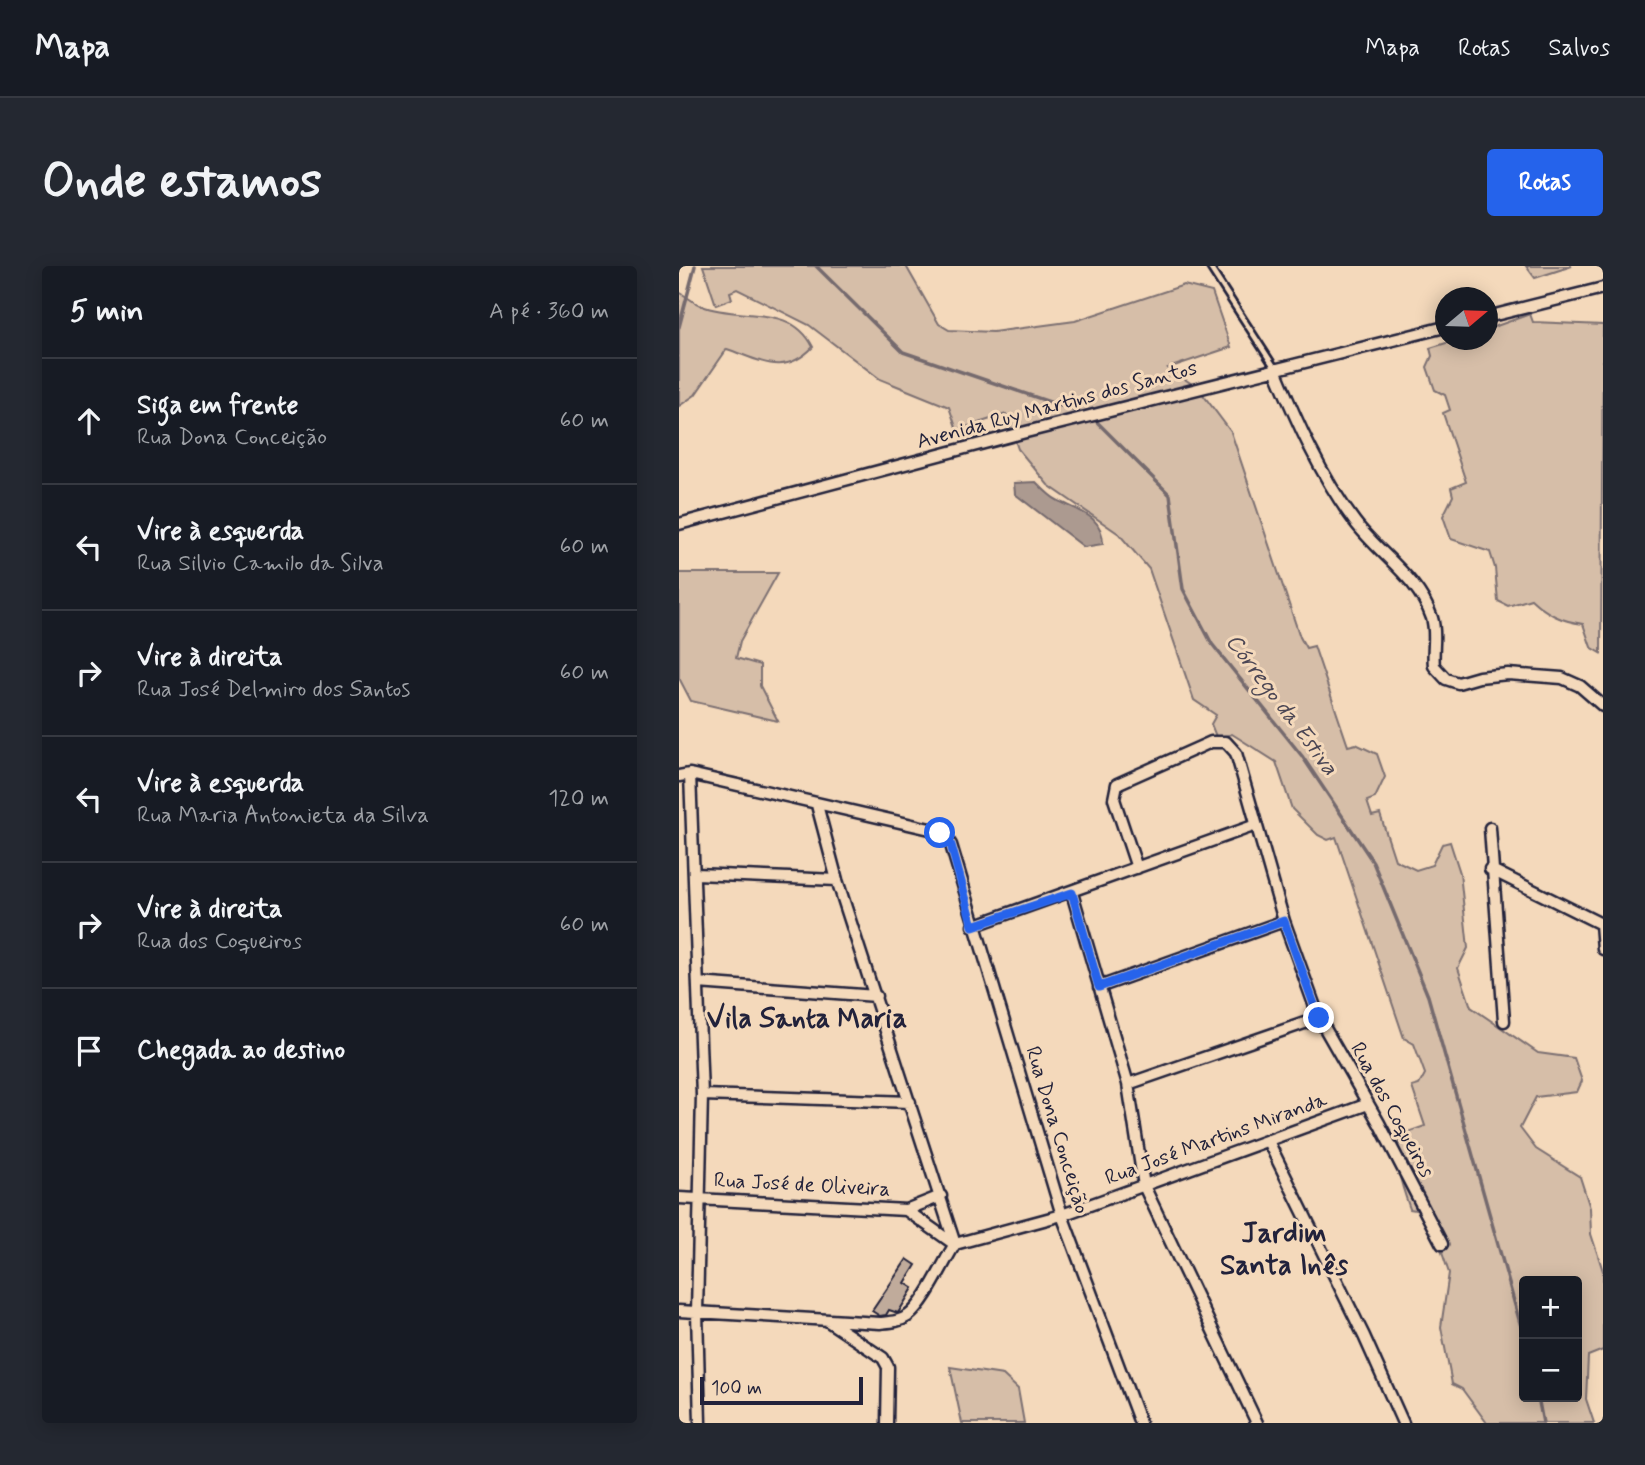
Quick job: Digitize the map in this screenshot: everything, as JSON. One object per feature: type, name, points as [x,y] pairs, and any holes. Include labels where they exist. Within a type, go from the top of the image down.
[{"type":"street","points":[[1498,314],[1603,288]]},
{"type":"street","name":"Avenida Ruy Martins dos Santos","points":[[679,524],[1435,329]]},
{"type":"street","points":[[1275,369],[1290,406],[1353,520],[1397,566],[1424,600],[1433,620],[1434,666],[1446,679],[1458,683],[1479,677],[1508,674],[1562,678],[1580,686],[1603,706]]},
{"type":"street","name":"Rua dos Coqueiros","points":[[1137,867],[1114,799],[1118,784],[1211,742],[1226,742],[1236,753],[1284,921],[1319,1018],[1442,1244]]},
{"type":"street","points":[[690,774],[696,874],[702,1095],[697,1312],[699,1423]]},
{"type":"street","points":[[679,776],[690,774],[817,805],[837,880],[955,1244],[910,1315],[898,1321],[880,1323],[679,1311]]},
{"type":"street","name":"Rua Dona Conceição","points":[[817,805],[930,829],[946,837],[951,845],[973,926],[1062,1215],[1138,1421]]},
{"type":"street","points":[[973,926],[1072,893],[1256,825]]},
{"type":"street","points":[[1490,828],[1490,869],[1504,1021]]},
{"type":"street","points":[[1490,869],[1602,925],[1603,949]]},
{"type":"street","points":[[696,874],[837,880]]},
{"type":"street","points":[[1072,893],[1128,1084],[1144,1186],[1257,1423]]},
{"type":"street","points":[[1099,987],[1284,921]]},
{"type":"street","points":[[698,983],[876,996]]},
{"type":"street","points":[[1128,1084],[1319,1018]]},
{"type":"street","points":[[702,1095],[911,1102]]},
{"type":"street","name":"Rua José Martins Miranda","points":[[955,1244],[1062,1215],[1368,1104]]},
{"type":"street","points":[[1268,1141],[1364,1336],[1403,1423]]},
{"type":"street","points":[[906,1210],[941,1196]]},
{"type":"street","name":"Rua José de Oliveira","points":[[679,1198],[906,1210],[955,1244]]},
{"type":"street","points":[[825,1319],[883,1358],[888,1367],[887,1423]]},
{"type":"lane","points":[[1209,266],[1275,369]]},
{"type":"shaded area","points":[[703,266],[906,266],[939,324],[949,330],[993,332],[1075,321],[1184,285],[1212,292],[1231,347],[1168,368],[1198,388],[1231,432],[1300,637],[1306,648],[1314,646],[1348,746],[1356,744],[1377,754],[1385,777],[1375,798],[1367,801],[1372,816],[1380,814],[1395,860],[1416,870],[1432,865],[1442,844],[1450,842],[1460,873],[1468,948],[1458,968],[1471,1007],[1538,1053],[1574,1058],[1582,1081],[1577,1092],[1536,1097],[1520,1128],[1536,1149],[1580,1177],[1590,1208],[1591,1234],[1603,1271],[1603,1350],[1588,1356],[1586,1399],[1594,1423],[1487,1423],[1462,1389],[1452,1384],[1441,1327],[1449,1273],[1428,1212],[1410,1209],[1398,1162],[1397,1152],[1402,1134],[1425,1126],[1412,1087],[1419,1085],[1425,1074],[1414,1044],[1404,1038],[1336,837],[1328,840],[1318,835],[1292,809],[1276,762],[1232,734],[1217,739],[1211,724],[1216,715],[1194,700],[1149,569],[1119,534],[1048,485],[1018,449],[1006,414],[957,430],[949,407],[880,379],[809,325],[737,289],[730,292],[732,299],[716,305]]},
{"type":"shaded area","points":[[1526,266],[1572,266],[1535,278]]},
{"type":"shaded area","points":[[679,292],[699,305],[764,316],[792,324],[804,333],[813,347],[792,362],[782,364],[762,362],[727,349],[695,395],[679,406]]},
{"type":"shaded area","points":[[1530,314],[1533,322],[1603,325],[1601,653],[1591,647],[1583,624],[1555,616],[1531,599],[1508,606],[1498,601],[1495,568],[1490,552],[1451,539],[1443,516],[1453,496],[1451,488],[1466,482],[1443,413],[1450,410],[1445,395],[1435,390],[1427,367],[1432,356],[1430,348],[1498,350],[1498,325]]},
{"type":"shaded area","points":[[1036,482],[1054,498],[1094,520],[1102,534],[1103,544],[1084,547],[1015,494],[1014,483]]},
{"type":"shaded area","points":[[679,573],[778,573],[740,641],[736,658],[760,665],[760,686],[778,721],[691,701],[679,678]]},
{"type":"shaded area","points":[[950,1367],[1003,1375],[1018,1389],[1024,1423],[962,1423]]},
{"type":"building","points":[[907,1259],[916,1265],[905,1283],[913,1288],[898,1313],[889,1310],[886,1315],[880,1316],[872,1311]]},
{"type":"waterway","points":[[679,327],[695,266]]},
{"type":"waterway","name":"Córrego da Estiva","points":[[816,266],[903,352],[1085,414]]},
{"type":"waterway","name":"Córrego da Estiva","points":[[1092,417],[1170,495],[1183,589],[1212,644],[1302,756],[1373,862],[1428,996],[1519,1319]]},
{"type":"waterway","name":"Córrego da Estiva","points":[[1539,1402],[1543,1423]]},
{"type":"district","name":"Vila Santa Maria","points":[[807,1019]]},
{"type":"district","name":"Jardim Santa Inês","points":[[1284,1250]]},
{"type":"route","points":[[940,833],[951,845],[973,926],[1072,893],[1099,987],[1284,921],[1319,1018]]}]
